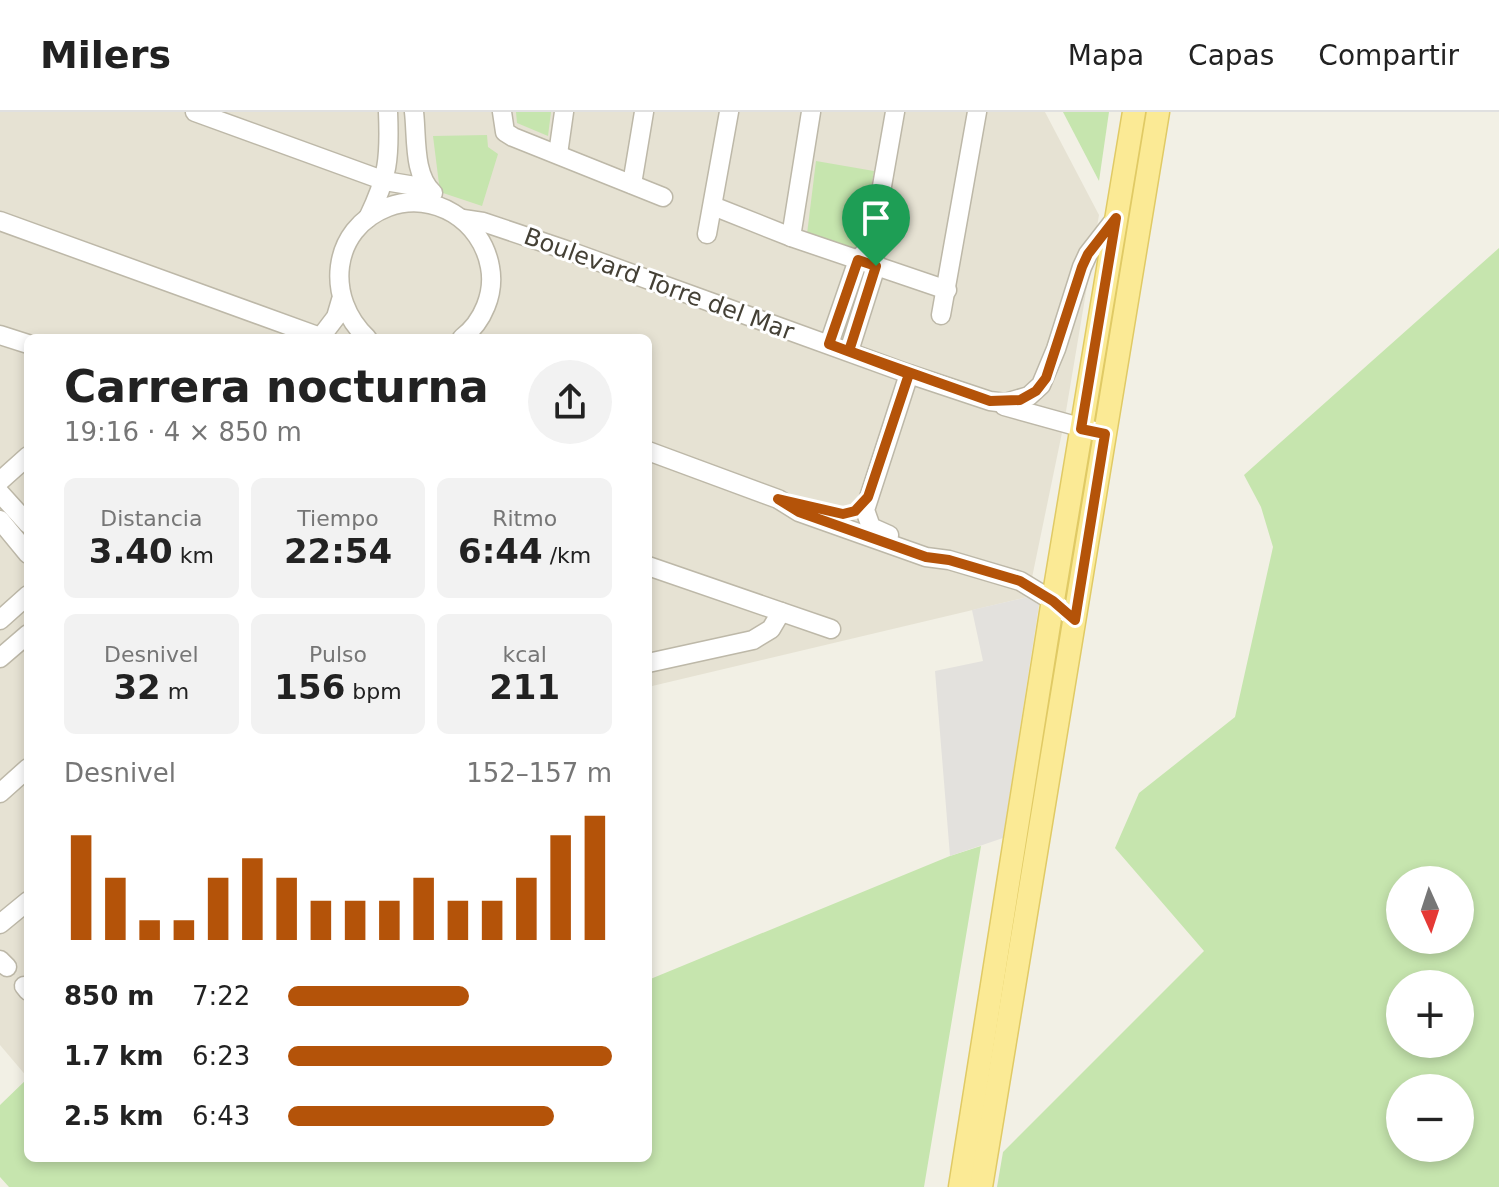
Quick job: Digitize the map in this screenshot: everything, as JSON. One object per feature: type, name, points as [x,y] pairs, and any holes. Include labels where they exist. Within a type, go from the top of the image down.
[{"type":"main road","points":[[960,1187],[1134,112]]},
{"type":"main road","points":[[981,1187],[1158,112]]},
{"type":"street","points":[[195,112],[385,181],[427,188]]},
{"type":"street","points":[[364,334],[348,315],[341,300],[338,278],[342,255],[352,234],[368,218],[385,181],[390,147],[388,112]]},
{"type":"street","points":[[414,112],[420,172],[427,188],[457,215],[482,243],[488,255],[492,276],[489,298],[480,318],[466,334]]},
{"type":"street","points":[[502,112],[505,132],[663,197]]},
{"type":"street","points":[[558,154],[564,112]]},
{"type":"street","points":[[632,184],[644,112]]},
{"type":"street","points":[[707,234],[729,112]]},
{"type":"street","points":[[791,237],[811,112]]},
{"type":"street","points":[[849,351],[895,112]]},
{"type":"street","points":[[941,315],[977,112]]},
{"type":"street","name":"Boulevard Torre del Mar","points":[[368,218],[387,207],[409,202],[431,204],[909,374],[1105,434]]},
{"type":"street","points":[[713,206],[791,237],[947,290]]},
{"type":"street","name":"Boulevard Torre del Mar","points":[[990,401],[1020,400],[1041,385],[1056,349],[1078,275],[1088,254],[1116,218]]},
{"type":"street","points":[[0,221],[311,334]]},
{"type":"street","points":[[829,344],[867,263]]},
{"type":"street","points":[[325,334],[336,317],[341,300]]},
{"type":"street","points":[[3,339],[24,343]]},
{"type":"street","points":[[909,374],[868,497],[865,516],[871,527],[949,560]]},
{"type":"street","points":[[652,452],[778,499],[843,514],[855,511],[868,497]]},
{"type":"street","points":[[0,481],[24,460]]},
{"type":"street","points":[[0,493],[24,520]]},
{"type":"street","points":[[778,499],[799,512],[926,557],[949,560],[1020,581],[1053,601],[1075,620]]},
{"type":"street","points":[[0,520],[24,549]]},
{"type":"street","points":[[652,567],[831,629]]},
{"type":"street","points":[[0,620],[24,599]]},
{"type":"street","points":[[652,662],[753,640],[771,629],[781,612]]},
{"type":"street","points":[[0,658],[24,637]]},
{"type":"street","points":[[0,793],[24,772]]},
{"type":"street","points":[[0,924],[24,904]]},
{"type":"shaded area","points":[[0,112],[1045,112],[1099,215],[1064,423],[1028,597],[652,686],[652,334],[24,334],[24,1073],[0,1045]]},
{"type":"shaded area","points":[[1028,597],[1040,599],[1003,838],[950,856],[935,671],[983,661],[972,610]]},
{"type":"green space","points":[[516,112],[551,112],[548,136],[517,123]]},
{"type":"green space","points":[[1063,112],[1109,112],[1099,181]]},
{"type":"green space","points":[[487,135],[488,147],[498,154],[482,206],[440,192],[433,136]]},
{"type":"green space","points":[[816,161],[874,171],[860,250],[807,234]]},
{"type":"green space","points":[[1499,248],[1499,1187],[997,1187],[1003,1152],[1204,951],[1115,848],[1139,793],[1235,717],[1273,547],[1261,507],[1244,475]]},
{"type":"green space","points":[[981,846],[924,1187],[9,1187],[0,1177],[0,1105],[24,1082],[24,1162],[652,1162],[652,978]]},
{"type":"route","points":[[1116,218],[1081,429],[1105,434],[1075,620],[1053,601],[1020,581],[949,560],[926,557],[799,512],[778,499],[843,514],[855,511],[868,497],[909,374],[829,344],[858,260],[876,266],[849,351],[990,401],[1005,403],[1020,400],[1036,391],[1046,378],[1075,282],[1088,254],[1116,218]]}]
